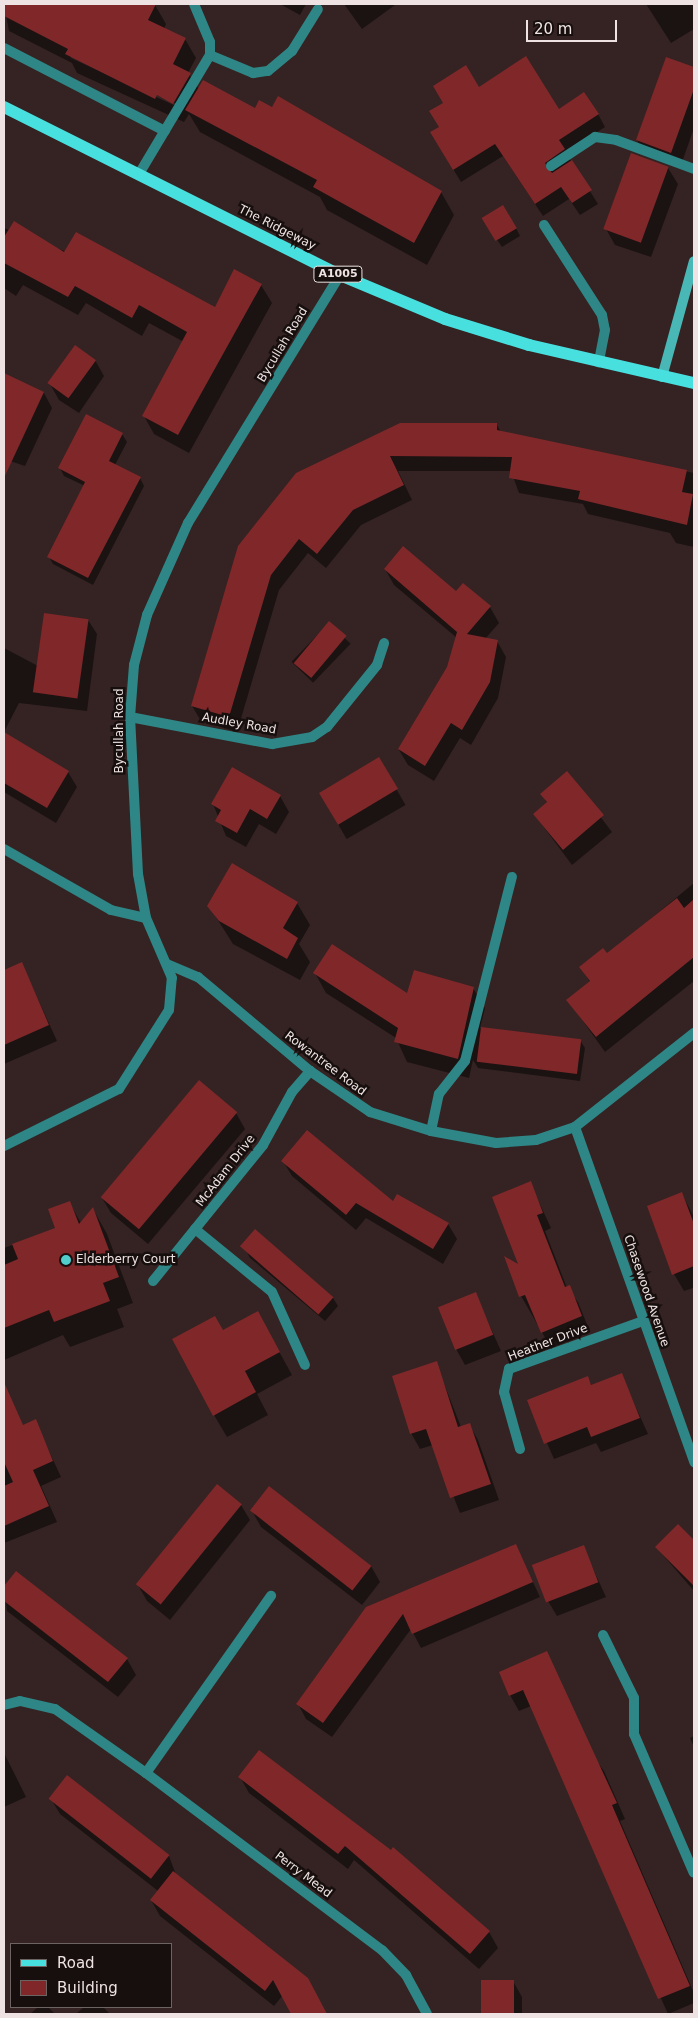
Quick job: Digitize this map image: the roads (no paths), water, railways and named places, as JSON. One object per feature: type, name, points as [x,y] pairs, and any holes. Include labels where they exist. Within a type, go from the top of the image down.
[{"type":"main road","name":"The Ridgeway","points":[[4,107],[340,275],[445,319],[599,362],[694,383]]},
{"type":"street","points":[[139,174],[210,55],[210,42],[194,4]]},
{"type":"street","points":[[210,55],[253,73],[268,71],[292,51],[318,10]]},
{"type":"street","points":[[4,48],[165,131]]},
{"type":"street","points":[[552,166],[595,137],[616,140],[694,170]]},
{"type":"street","points":[[544,226],[602,315],[605,330],[599,362]]},
{"type":"street","points":[[662,377],[694,261]]},
{"type":"street","name":"Bycullah Road","points":[[4,1146],[104,1099],[130,1078],[169,1010],[172,978],[146,918],[138,874],[130,717],[134,665],[147,615],[166,566],[340,275]]},
{"type":"street","name":"Audley Road","points":[[130,717],[272,744],[312,738],[327,727],[360,688],[383,655],[384,643]]},
{"type":"street","points":[[4,849],[111,910],[146,918]]},
{"type":"street","points":[[431,1131],[440,1094],[465,1062],[512,877]]},
{"type":"street","name":"Rowantree Road","points":[[167,964],[198,977],[310,1071],[370,1112],[431,1131],[496,1143],[536,1140],[575,1127],[694,1033]]},
{"type":"street","name":"McAdam Drive","points":[[153,1280],[263,1145],[292,1092],[310,1071]]},
{"type":"street","name":"Chasewood Avenue","points":[[575,1127],[694,1462]]},
{"type":"street","points":[[195,1230],[272,1292],[305,1365]]},
{"type":"street","name":"Heather Drive","points":[[520,1449],[504,1392],[509,1369],[643,1321]]},
{"type":"street","points":[[146,1773],[272,1596]]},
{"type":"street","points":[[603,1635],[634,1698],[634,1734],[694,1873]]},
{"type":"street","name":"Perry Mead","points":[[4,1705],[20,1701],[55,1709],[146,1773],[382,1950],[406,1974],[427,2014]]},
{"type":"place","name":"Elderberry Court","points":[[66,1260]]}]
